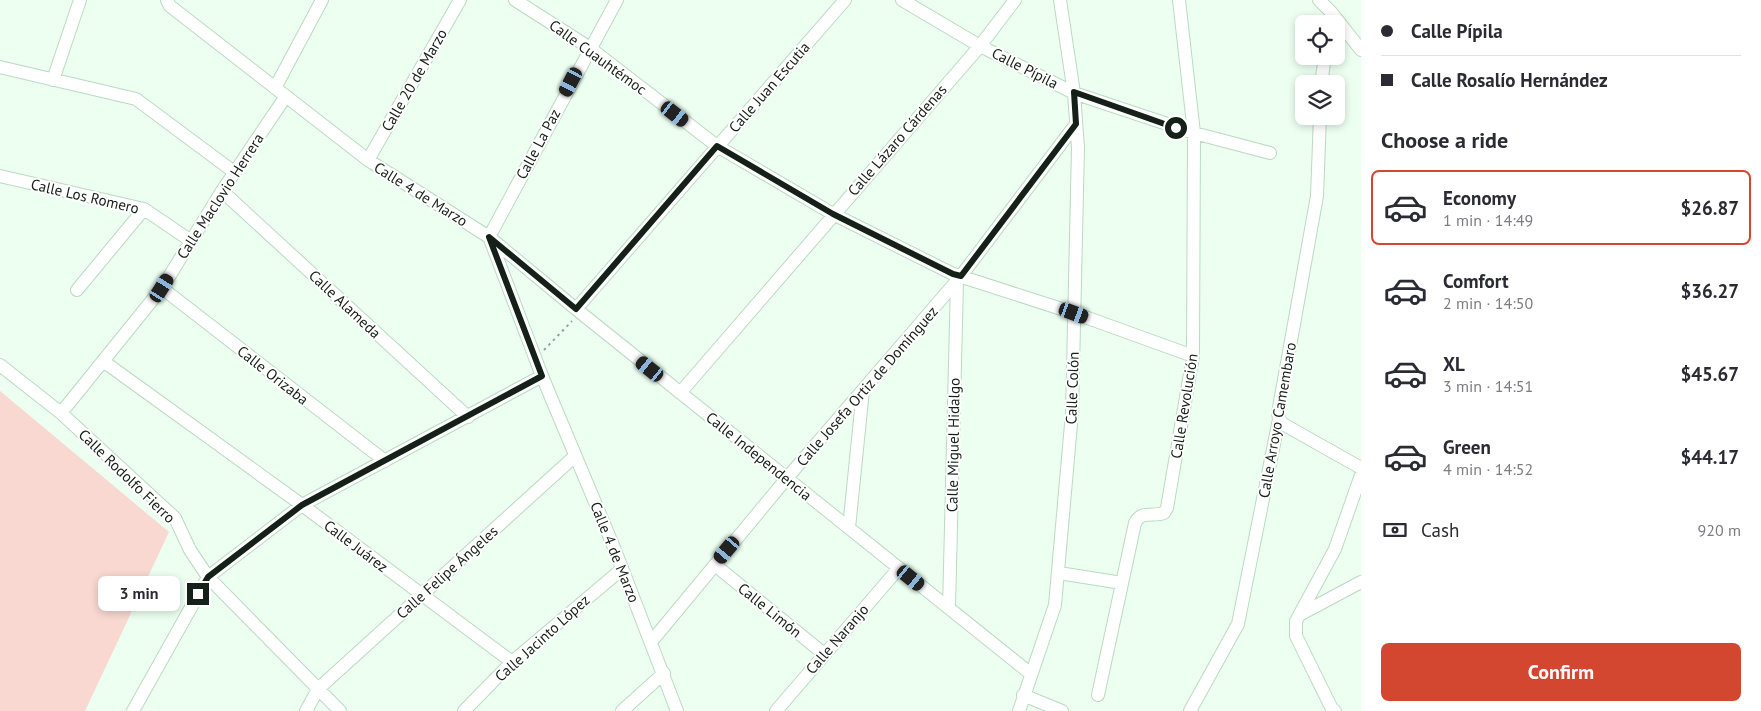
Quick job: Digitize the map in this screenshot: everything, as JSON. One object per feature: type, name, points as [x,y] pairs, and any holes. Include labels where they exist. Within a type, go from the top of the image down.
[{"type":"street","points":[[53,80],[80,0]]},
{"type":"street","name":"Calle 4 de Marzo","points":[[167,0],[170,6],[178,5],[275,88],[368,160],[489,237],[535,359],[664,673],[677,711]]},
{"type":"street","points":[[275,88],[322,0]]},
{"type":"street","name":"Calle 20 de Marzo","points":[[368,160],[460,0]]},
{"type":"street","name":"Calle Cuauhtémoc","points":[[515,0],[590,48],[717,146],[833,214],[953,274],[959,279],[1074,313],[1194,356]]},
{"type":"street","name":"Calle La Paz","points":[[489,237],[617,0]]},
{"type":"street","name":"Calle Juan Escutia","points":[[576,309],[845,0]]},
{"type":"street","name":"Calle Pípila","points":[[902,0],[980,46],[1074,92],[1194,134],[1270,153]]},
{"type":"street","name":"Calle Lázaro Cárdenas","points":[[680,393],[980,46],[1015,0]]},
{"type":"street","name":"Calle Colón","points":[[1019,711],[1055,606],[1072,413],[1078,148],[1074,92],[1060,0]]},
{"type":"street","name":"Calle Revolución","points":[[1098,694],[1138,517],[1144,514],[1164,514],[1167,508],[1194,356],[1194,134],[1179,0]]},
{"type":"street","points":[[1319,0],[1328,15]]},
{"type":"street","points":[[1345,33],[1361,50]]},
{"type":"street","points":[[0,67],[136,98],[234,172]]},
{"type":"street","name":"Calle Maclovio Herrera","points":[[61,413],[162,288],[234,172],[286,96]]},
{"type":"street","name":"Calle Josefa Ortiz de Domínguez","points":[[651,642],[787,478],[959,279],[1076,124]]},
{"type":"street","name":"Calle Arroyo Camembaro","points":[[1190,711],[1238,624],[1279,419],[1278,413],[1318,196],[1320,125]]},
{"type":"street","name":"Calle Los Romero","points":[[0,176],[144,209],[191,242]]},
{"type":"street","name":"Calle Alameda","points":[[222,191],[468,417]]},
{"type":"street","points":[[77,290],[144,209]]},
{"type":"street","name":"Calle Independencia","points":[[489,237],[680,393],[1031,674]]},
{"type":"street","name":"Calle Miguel Hidalgo","points":[[949,608],[959,279]]},
{"type":"street","name":"Calle Orizaba","points":[[162,288],[385,461]]},
{"type":"street","name":"Calle Juárez","points":[[103,361],[302,505],[512,662]]},
{"type":"street","name":"Calle Rodolfo Fierro","points":[[0,366],[61,413],[175,518],[190,550],[208,577],[340,711]]},
{"type":"street","points":[[133,711],[208,577],[302,505],[542,376]]},
{"type":"street","points":[[849,528],[863,390]]},
{"type":"street","points":[[1279,419],[1283,424],[1361,468]]},
{"type":"street","name":"Calle Felipe Ángeles","points":[[306,711],[318,689],[575,456]]},
{"type":"street","points":[[1335,711],[1332,709],[1296,636],[1296,622],[1335,548],[1361,475]]},
{"type":"street","name":"Calle Limón","points":[[715,565],[824,654]]},
{"type":"street","name":"Calle Naranjo","points":[[776,711],[899,568]]},
{"type":"street","name":"Calle Jacinto López","points":[[464,711],[512,662],[622,569]]},
{"type":"street","points":[[1059,573],[1122,583]]},
{"type":"street","points":[[1300,614],[1361,582]]},
{"type":"street","points":[[622,711],[664,673]]},
{"type":"street","points":[[1023,695],[1062,711]]},
{"type":"path","points":[[535,359],[571,323],[576,309]]},
{"type":"shaded area","points":[[0,391],[169,532],[85,711],[0,711]]},
{"type":"route","points":[[198,594],[208,577],[302,505],[542,376],[489,237],[576,309],[717,146],[833,214],[953,274],[961,276],[1076,124],[1074,92],[1176,128]]}]
